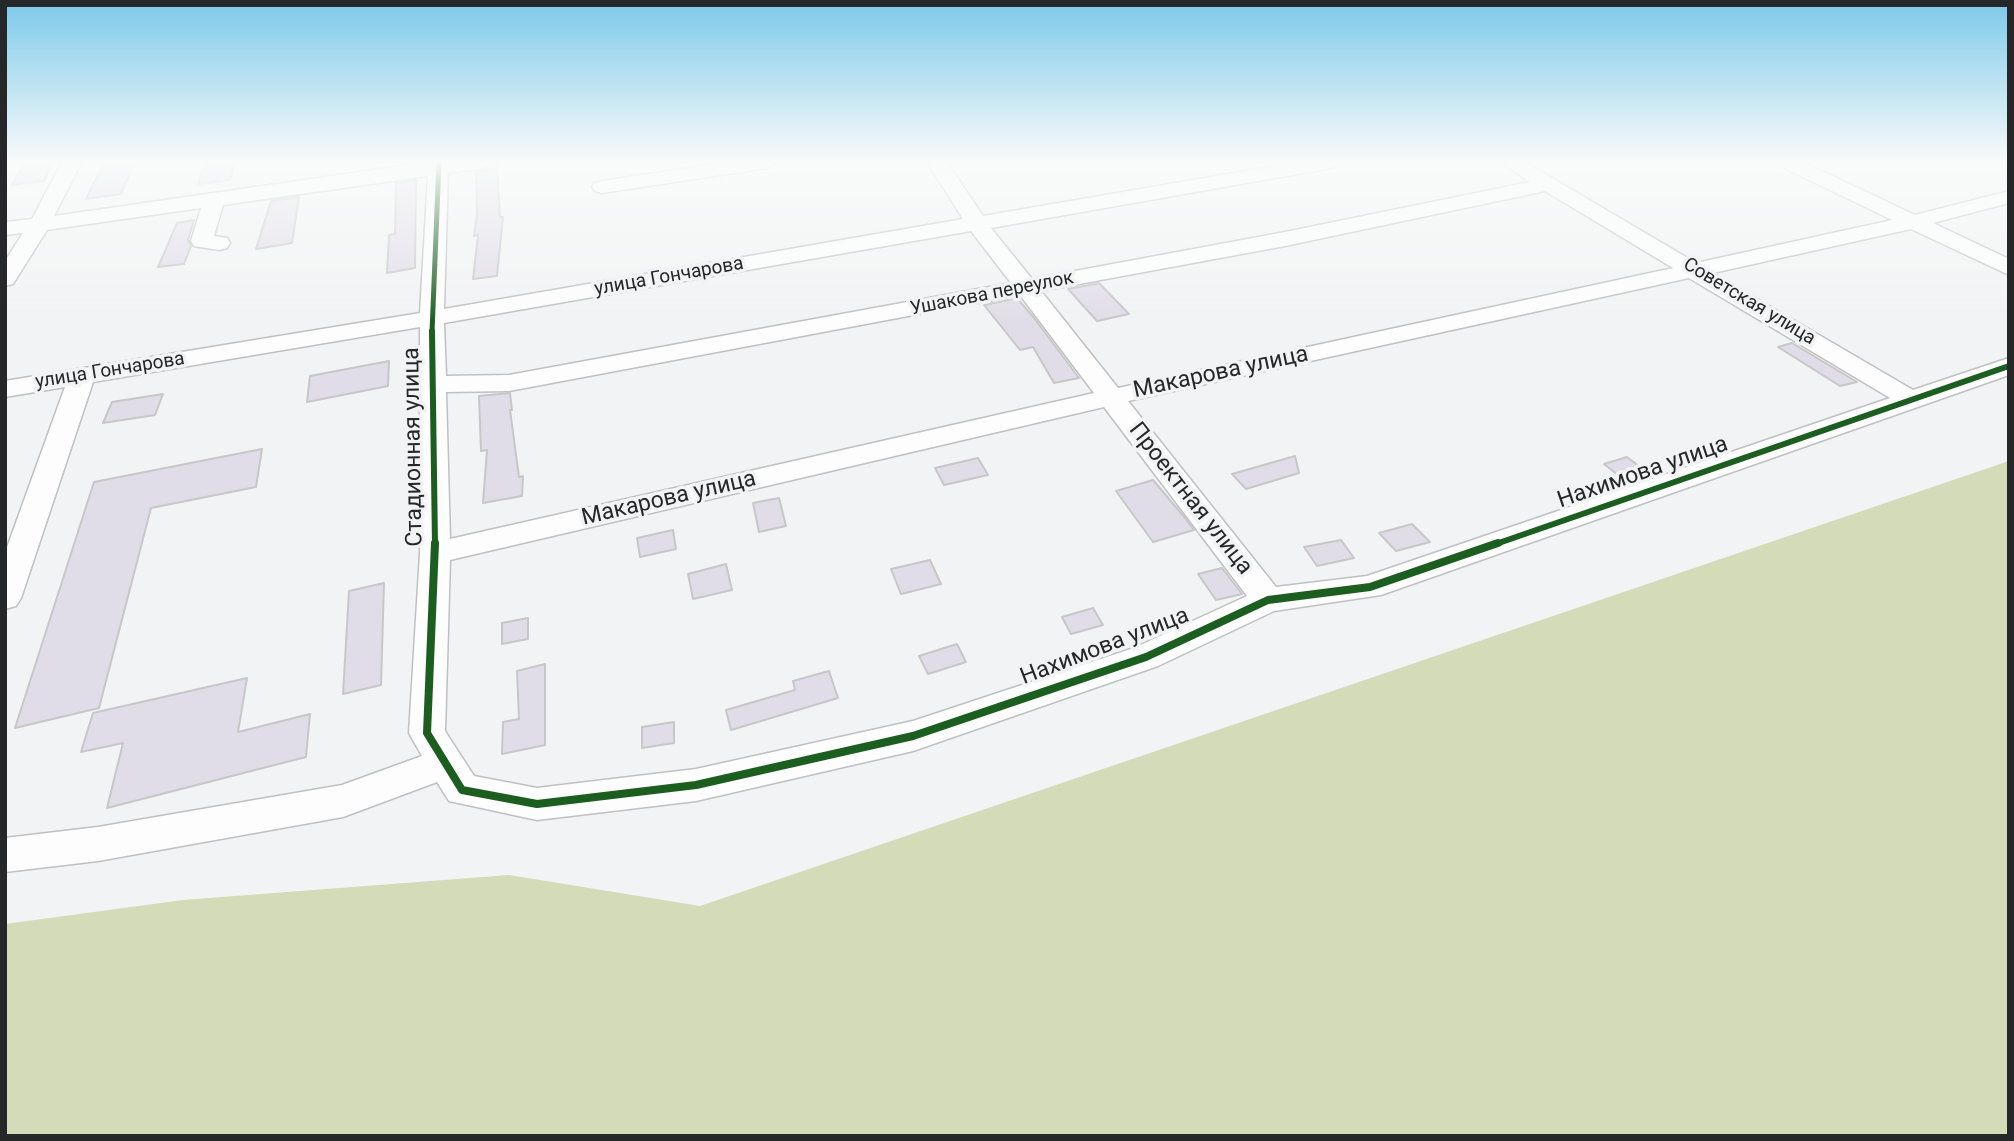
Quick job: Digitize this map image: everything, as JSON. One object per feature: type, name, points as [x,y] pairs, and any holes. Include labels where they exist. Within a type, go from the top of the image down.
[{"type":"street","points":[[7,275],[44,215]]},
{"type":"street","points":[[5,229],[99,215]]},
{"type":"street","points":[[210,215],[202,242],[219,243]]},
{"type":"street","name":"Стадионная улица","points":[[436,748],[432,318],[437,215]]},
{"type":"street","name":"Проектная улица","points":[[972,215],[1268,600]]},
{"type":"street","name":"улица Гончарова","points":[[5,389],[1022,215]]},
{"type":"street","name":"Ушакова переулок","points":[[433,384],[509,383],[1026,288],[1399,215]]},
{"type":"street","name":"Советская улица","points":[[1602,215],[1913,401]]},
{"type":"street","points":[[1900,215],[2009,268]]},
{"type":"street","name":"Макарова улица","points":[[435,553],[1111,397],[1940,215]]},
{"type":"street","name":"Нахимова улица","points":[[436,748],[462,790],[537,804],[696,785],[913,736],[1146,657],[1268,600],[1370,587],[2009,366]]},
{"type":"street","points":[[5,598],[82,376]]},
{"type":"street","points":[[5,855],[97,844],[343,801],[436,748]]},
{"type":"green space","points":[[2009,461],[2009,1136],[5,1136],[5,924],[183,900],[509,875],[700,906]]},
{"type":"building","points":[[267,215],[296,215],[292,243],[256,249]]},
{"type":"building","points":[[395,215],[416,215],[415,268],[387,273],[389,235],[395,234]]},
{"type":"building","points":[[477,215],[503,217],[497,276],[473,279],[478,235],[474,236]]},
{"type":"building","points":[[194,220],[188,240],[191,246],[184,264],[158,267],[177,223]]},
{"type":"building","points":[[1099,283],[1129,314],[1097,321],[1068,289]]},
{"type":"building","points":[[1017,298],[1079,378],[1054,383],[1033,347],[1020,350],[984,305]]},
{"type":"building","points":[[1792,343],[1857,382],[1840,386],[1778,347]]},
{"type":"building","points":[[389,361],[388,386],[307,402],[310,376]]},
{"type":"building","points":[[510,393],[519,477],[523,476],[522,496],[483,503],[487,450],[481,451],[479,396]]},
{"type":"building","points":[[163,394],[155,415],[103,423],[112,402]]},
{"type":"building","points":[[262,449],[256,487],[151,508],[99,708],[15,728],[94,482]]},
{"type":"building","points":[[1295,456],[1299,473],[1246,489],[1232,474]]},
{"type":"building","points":[[1627,457],[1648,473],[1624,480],[1604,464]]},
{"type":"building","points":[[978,458],[988,475],[944,485],[935,468]]},
{"type":"building","points":[[1153,480],[1194,530],[1153,542],[1116,491]]},
{"type":"building","points":[[779,498],[786,526],[759,532],[753,503]]},
{"type":"building","points":[[1412,524],[1430,542],[1396,551],[1379,533]]},
{"type":"building","points":[[673,530],[676,549],[640,557],[637,538]]},
{"type":"building","points":[[1341,540],[1354,558],[1317,566],[1304,547]]},
{"type":"building","points":[[930,560],[941,584],[901,594],[891,569]]},
{"type":"building","points":[[726,564],[732,590],[693,599],[688,574]]},
{"type":"building","points":[[1222,568],[1242,594],[1216,600],[1198,574]]},
{"type":"building","points":[[384,583],[381,685],[343,694],[349,591]]},
{"type":"building","points":[[1093,608],[1103,625],[1071,634],[1062,617]]},
{"type":"building","points":[[528,618],[528,639],[502,644],[502,623]]},
{"type":"building","points":[[957,644],[966,662],[928,674],[919,656]]},
{"type":"building","points":[[545,664],[545,745],[502,754],[503,722],[519,719],[517,671]]},
{"type":"building","points":[[829,671],[838,698],[731,730],[726,710],[795,690],[793,681]]},
{"type":"building","points":[[247,678],[238,732],[310,714],[306,757],[107,808],[123,743],[81,752],[93,713]]},
{"type":"building","points":[[674,722],[674,743],[642,748],[642,727]]},
{"type":"cycle path","points":[[437,215],[432,318],[435,553],[427,733],[462,790],[537,804],[696,785],[913,736],[1146,657],[1268,600],[1370,587],[2009,366]]}]
